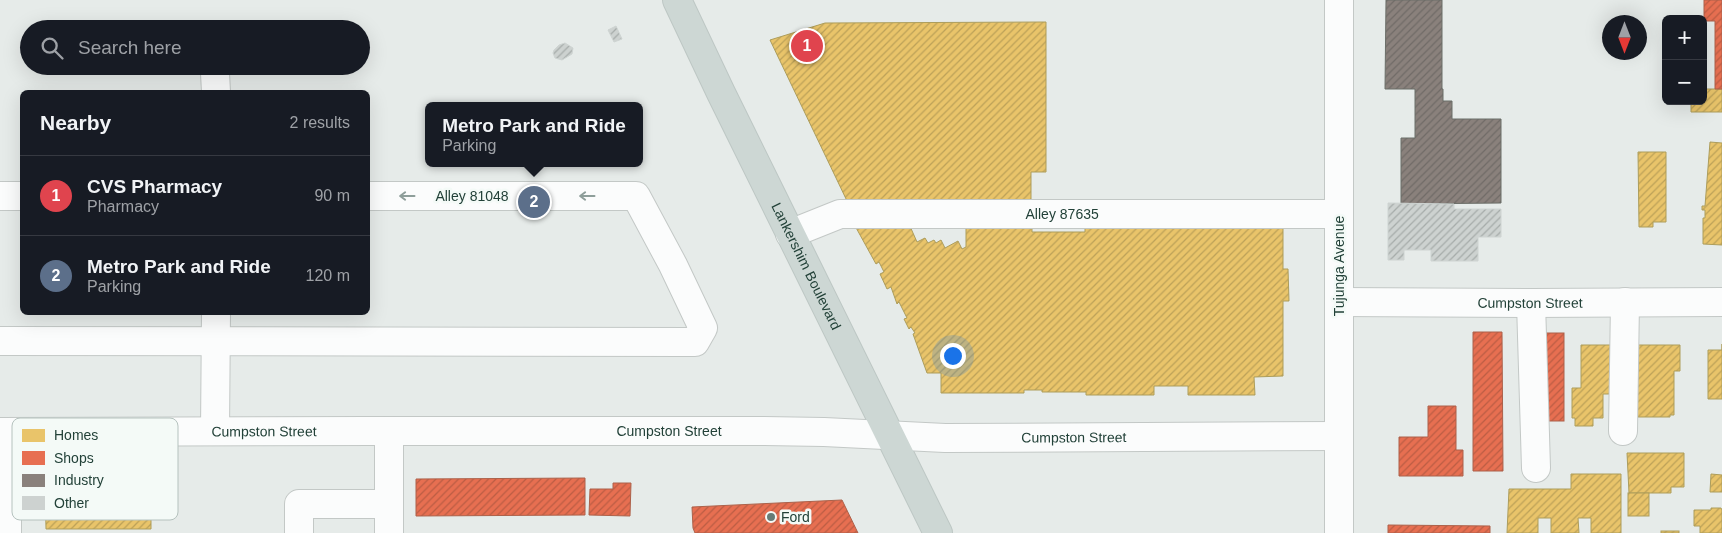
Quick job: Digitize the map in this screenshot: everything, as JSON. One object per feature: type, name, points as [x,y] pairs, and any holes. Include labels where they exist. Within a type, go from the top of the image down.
[{"type":"main road","name":"Lankershim Boulevard","points":[[677,0],[721,94],[938,533]]},
{"type":"street","name":"Tujunga Avenue","points":[[1339,0],[1339,533]]},
{"type":"street","points":[[0,196],[20,196]]},
{"type":"street","name":"Alley 81048","points":[[216,340],[696,342],[702,328],[673,266],[636,196],[370,196]]},
{"type":"street","name":"Alley 87635","points":[[790,234],[840,214],[1339,214]]},
{"type":"street","name":"Cumpston Street","points":[[1339,302],[1722,302]]},
{"type":"street","points":[[1623,431],[1625,302]]},
{"type":"street","points":[[1531,303],[1536,468]]},
{"type":"street","points":[[216,315],[216,431]]},
{"type":"street","points":[[0,341],[216,340]]},
{"type":"street","name":"Cumpston Street","points":[[178,431],[824,432],[945,438],[1338,436]]},
{"type":"street","points":[[389,533],[390,431]]},
{"type":"street","points":[[4,432],[7,533]]},
{"type":"street","points":[[299,533],[300,504],[389,504]]},
{"type":"building: Homes","points":[[1046,22],[1046,172],[1031,172],[1031,200],[848,203],[770,40],[825,23]]},
{"type":"building: Homes","points":[[1707,89],[1722,89],[1722,112],[1691,112],[1691,105],[1707,105]]},
{"type":"building: Homes","points":[[1710,142],[1722,143],[1722,245],[1703,244],[1703,218],[1705,218],[1705,210],[1702,210],[1702,206],[1705,206]]},
{"type":"building: Homes","points":[[1638,152],[1666,152],[1666,222],[1653,222],[1653,227],[1639,227]]},
{"type":"building: Homes","points":[[854,224],[909,224],[917,242],[925,238],[928,243],[934,240],[936,243],[941,240],[945,248],[958,241],[962,249],[966,247],[966,226],[1032,226],[1032,232],[1085,232],[1085,225],[1283,225],[1283,269],[1288,269],[1289,301],[1283,301],[1283,376],[1254,377],[1255,395],[1188,395],[1188,386],[1154,386],[1154,395],[1086,395],[1086,392],[1042,392],[1042,390],[1024,390],[1024,393],[941,393],[941,373],[927,373],[913,334],[915,333],[911,327],[909,329],[904,319],[907,318],[899,302],[897,304],[891,287],[887,289],[880,274],[884,272],[879,262],[876,264]]},
{"type":"building: Homes","points":[[1581,345],[1616,345],[1616,394],[1603,394],[1603,418],[1593,418],[1593,426],[1575,426],[1575,418],[1572,418],[1572,388],[1581,388]]},
{"type":"building: Homes","points":[[1631,345],[1680,345],[1680,371],[1674,371],[1674,415],[1670,415],[1670,417],[1631,417]]},
{"type":"building: Homes","points":[[1708,350],[1722,350],[1722,399],[1708,399]]},
{"type":"building: Homes","points":[[1627,453],[1684,453],[1684,487],[1671,487],[1671,493],[1629,493]]},
{"type":"building: Homes","points":[[1571,474],[1621,474],[1621,533],[1591,533],[1591,518],[1578,518],[1579,533],[1551,533],[1551,518],[1538,518],[1538,533],[1507,533],[1509,489],[1571,489]]},
{"type":"building: Homes","points":[[1711,474],[1722,475],[1722,492],[1710,492]]},
{"type":"building: Homes","points":[[1628,493],[1649,493],[1649,516],[1628,516]]},
{"type":"building: Homes","points":[[1711,508],[1721,508],[1722,510],[1722,533],[1700,533],[1700,526],[1694,526],[1694,510],[1711,510]]},
{"type":"building: Homes","points":[[46,520],[151,520],[151,529],[46,529]]},
{"type":"building: Homes","points":[[1661,531],[1679,531],[1679,533],[1661,533]]},
{"type":"building: Shops","points":[[1704,0],[1722,0],[1722,89],[1715,89],[1715,21],[1707,21],[1707,15],[1704,15]]},
{"type":"building: Shops","points":[[1473,332],[1502,332],[1503,471],[1473,471]]},
{"type":"building: Shops","points":[[1543,333],[1564,333],[1564,421],[1543,421]]},
{"type":"building: Shops","points":[[1428,406],[1456,406],[1456,450],[1463,450],[1463,476],[1399,476],[1399,437],[1428,437]]},
{"type":"building: Shops","points":[[585,478],[585,515],[416,516],[416,479]]},
{"type":"building: Shops","points":[[613,483],[631,483],[630,516],[589,515],[590,489],[613,489]]},
{"type":"building: Shops","name":"Ford","points":[[842,500],[858,533],[695,533],[693,528],[692,507]]},
{"type":"building: Shops","points":[[1388,525],[1490,526],[1490,533],[1388,533]]},
{"type":"building: Industry","points":[[1386,0],[1442,0],[1443,101],[1452,101],[1452,119],[1501,119],[1501,203],[1401,204],[1401,138],[1415,138],[1415,89],[1385,89]]},
{"type":"building: Other","points":[[616,26],[622,39],[614,42],[608,30]]},
{"type":"building: Other","points":[[565,43],[573,48],[572,54],[562,60],[555,58],[554,50],[559,45]]},
{"type":"building: Other","points":[[1388,203],[1454,204],[1454,209],[1501,209],[1501,237],[1478,237],[1478,261],[1431,261],[1431,250],[1404,250],[1404,260],[1388,260]]},
{"type":"place","name":"CVS Pharmacy","points":[[807,46]]},
{"type":"place","name":"Metro Park and Ride","points":[[534,202]]},
{"type":"place","name":"Ford","points":[[771,517]]}]
